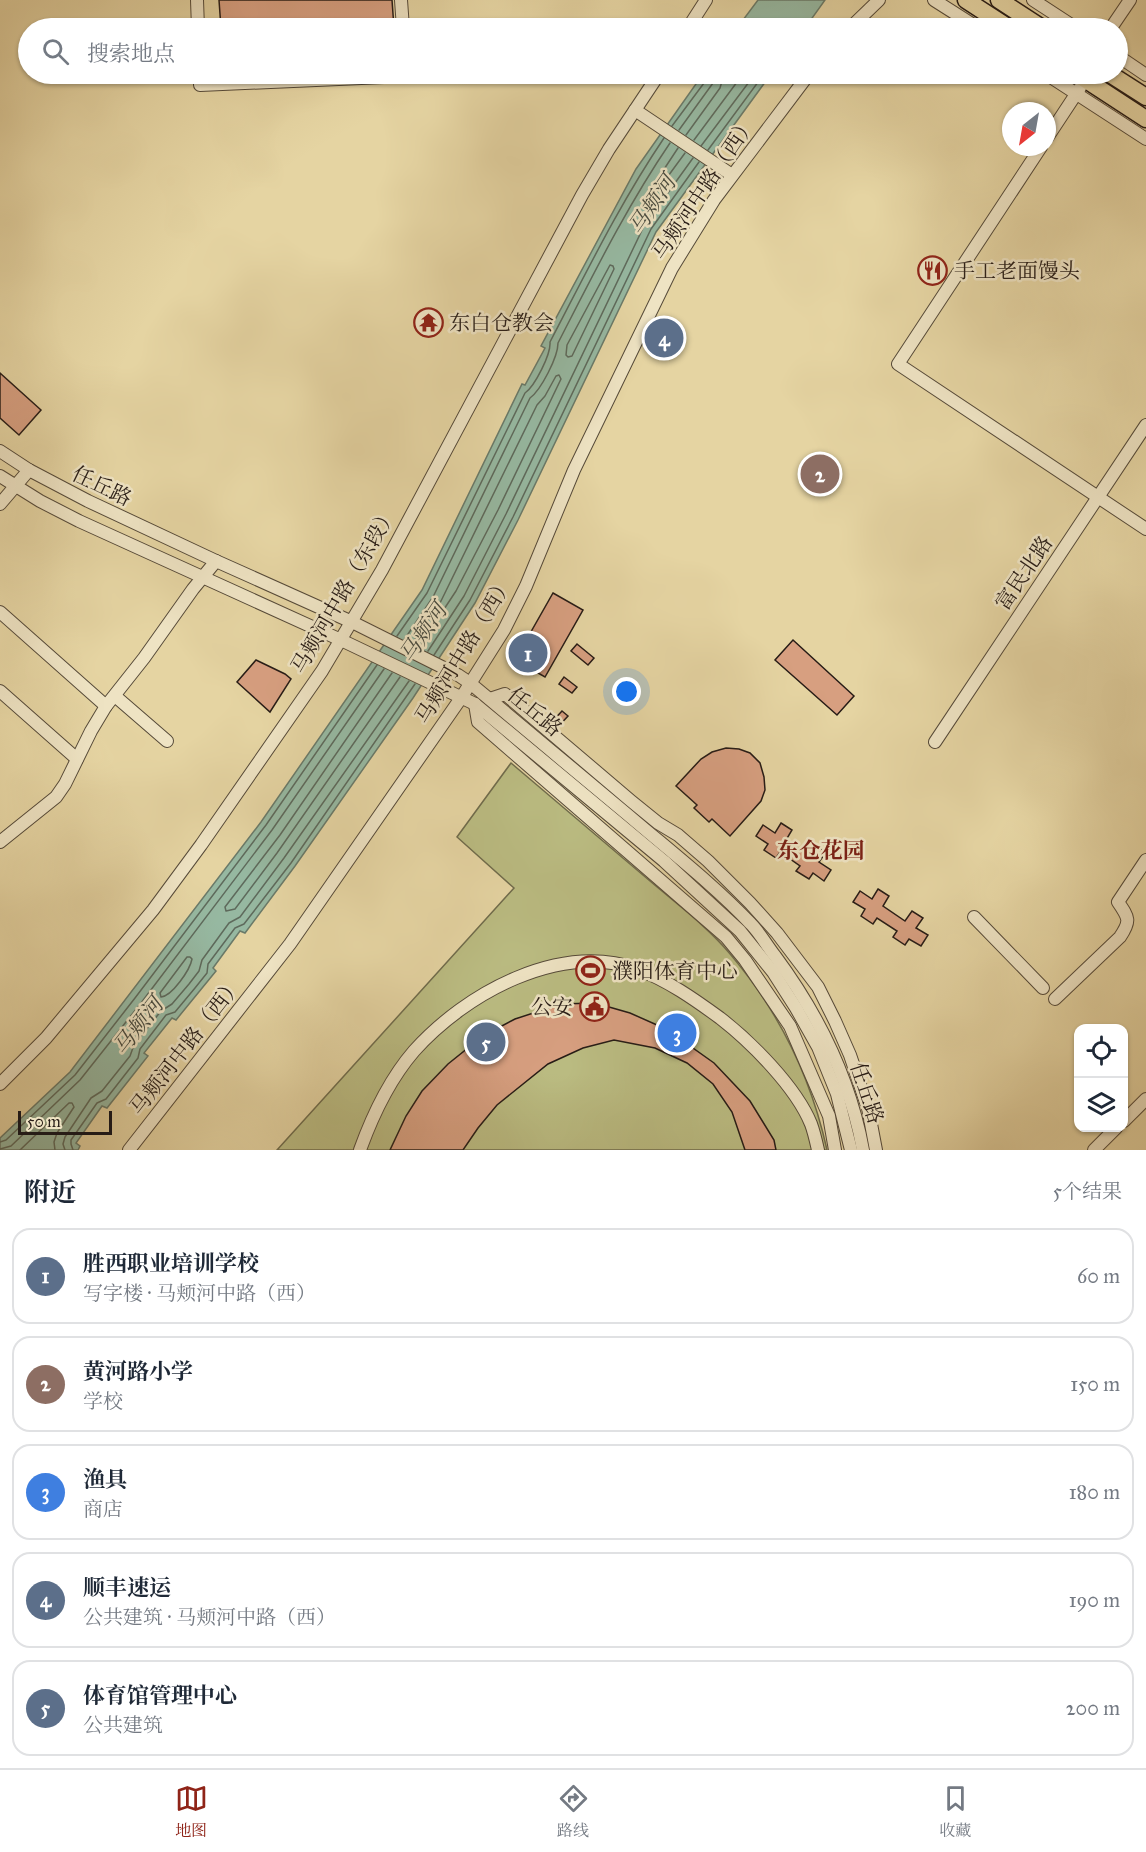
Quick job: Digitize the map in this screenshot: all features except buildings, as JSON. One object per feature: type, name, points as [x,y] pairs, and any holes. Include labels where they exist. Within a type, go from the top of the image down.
[{"type":"main road","points":[[966,0],[994,18]]},
{"type":"main road","points":[[999,0],[1027,18]]},
{"type":"main road","points":[[1089,84],[1146,118]]},
{"type":"main road","points":[[1126,84],[1146,97]]},
{"type":"street","points":[[197,0],[198,18]]},
{"type":"street","points":[[401,0],[402,18]]},
{"type":"street","points":[[694,18],[706,0]]},
{"type":"street","points":[[860,18],[879,0]]},
{"type":"street","points":[[934,0],[962,18]]},
{"type":"street","points":[[1033,0],[1061,18]]},
{"type":"street","points":[[1118,18],[1130,0]]},
{"type":"street","points":[[1128,63],[1146,75]]},
{"type":"street","name":"马颊河中路（东段）","points":[[0,1084],[46,1038],[153,910],[201,845],[341,640],[382,570],[577,205],[609,149],[652,84]]},
{"type":"street","name":"马颊河中路（西）","points":[[129,1150],[290,944],[461,698],[504,630],[526,586],[574,470],[672,268],[714,200],[801,84]]},
{"type":"street","points":[[1056,123],[1080,84]]},
{"type":"street","points":[[1086,84],[1146,139]]},
{"type":"street","points":[[634,110],[732,175]]},
{"type":"street","points":[[1035,156],[898,364],[1146,529]]},
{"type":"street","name":"富民北路","points":[[935,742],[1146,425]]},
{"type":"street","name":"任丘路","points":[[0,451],[29,470],[87,501],[352,622],[458,675],[490,699],[674,852],[753,926],[806,1000],[829,1044],[848,1091],[863,1150]]},
{"type":"street","points":[[0,504],[29,470]]},
{"type":"street","name":"任丘路","points":[[0,476],[15,487],[79,521],[341,640],[475,704],[664,861],[740,931],[773,972],[818,1047],[837,1094],[851,1150]]},
{"type":"street","points":[[0,842],[56,797],[106,706],[216,561]]},
{"type":"street","points":[[0,612],[106,706]]},
{"type":"street","points":[[0,691],[77,759]]},
{"type":"street","points":[[490,699],[505,694],[631,801],[658,823],[678,835],[708,861],[777,933],[818,987],[835,1021],[850,1055],[868,1108],[876,1150]]},
{"type":"street","points":[[115,696],[167,741]]},
{"type":"street","points":[[475,704],[478,722],[711,923],[746,960],[790,1026],[829,1116],[835,1150]]},
{"type":"street","points":[[1055,999],[1120,937],[1128,926],[1127,915],[1118,902],[1146,860]]},
{"type":"street","points":[[974,916],[1043,988]]},
{"type":"street","points":[[360,1150],[373,1114],[392,1082],[414,1052],[441,1025],[468,1004],[499,985],[528,974],[565,964],[602,962],[637,969],[671,984],[736,1030],[790,1087],[810,1122],[818,1150]]},
{"type":"street","points":[[1128,1117],[1146,1099]]},
{"type":"street","points":[[1094,1150],[1112,1132]]},
{"type":"green space","name":"濮阳体育中心","points":[[511,763],[713,935],[749,977],[779,1023],[803,1072],[827,1150],[277,1150],[514,888],[457,837]]},
{"type":"water","points":[[758,0],[825,0],[812,18],[744,18]]},
{"type":"water","name":"马颊河","points":[[696,84],[764,84],[656,232],[518,520],[475,603],[413,698],[295,866],[245,933],[240,931],[213,968],[216,971],[176,1020],[172,1018],[144,1053],[148,1056],[107,1108],[102,1106],[76,1143],[80,1146],[78,1150],[0,1150],[0,1138],[70,1072],[261,822],[422,590],[522,384],[525,385],[545,348],[541,346],[636,169]]},
{"type":"place","name":"手工老面馒头","points":[[933,271]]},
{"type":"place","name":"东白仓教会","points":[[428,323]]},
{"type":"place","name":"顺丰速运","points":[[664,338]]},
{"type":"place","name":"黄河路小学","points":[[820,474]]},
{"type":"place","name":"胜西职业培训学校","points":[[528,653]]},
{"type":"place","name":"濮阳体育中心","points":[[591,971]]},
{"type":"place","name":"公安","points":[[594,1007]]},
{"type":"place","name":"渔具","points":[[677,1033]]},
{"type":"place","name":"体育馆管理中心","points":[[486,1042]]},
{"type":"district","name":"东仓花园","points":[[821,850]]}]
